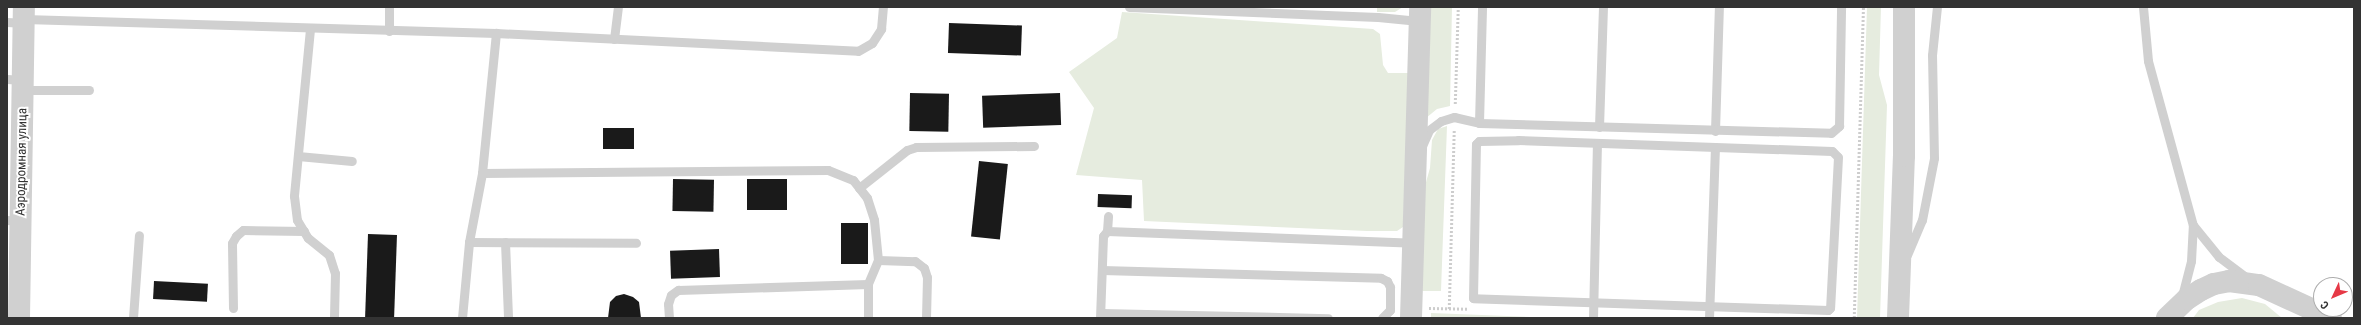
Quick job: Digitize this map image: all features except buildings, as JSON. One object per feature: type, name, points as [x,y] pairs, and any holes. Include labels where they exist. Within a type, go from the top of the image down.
[{"type":"street","points":[[1898,318],[1904,156],[1904,7]]},
{"type":"street","points":[[1411,318],[1417,158],[1419,14]]},
{"type":"street","name":"Аэродромная улица","points":[[19,318],[14,221],[20,17]]},
{"type":"street","points":[[2174,314],[2187,299],[2214,284],[2229,281],[2268,288],[2331,318]]},
{"type":"street","points":[[2268,288],[2291,310],[2293,318]]},
{"type":"lane","points":[[389,7],[389,31]]},
{"type":"lane","points":[[614,39],[618,7]]},
{"type":"lane","points":[[20,17],[62,22],[126,20],[310,29],[496,33],[858,51],[872,43],[881,29],[883,7]]},
{"type":"lane","points":[[1129,7],[1285,11],[1378,17],[1419,14]]},
{"type":"lane","points":[[1479,123],[1482,7]]},
{"type":"lane","points":[[1599,127],[1603,7]]},
{"type":"lane","points":[[1715,131],[1719,7]]},
{"type":"lane","points":[[1417,158],[1429,130],[1441,121],[1454,118],[1479,123],[1796,134],[1831,133],[1836,131],[1839,126],[1841,7]]},
{"type":"lane","points":[[1900,273],[1922,220],[1934,158],[1932,55],[1937,7]]},
{"type":"lane","points":[[2143,7],[2148,61],[2193,225],[2191,261],[2174,314]]},
{"type":"lane","points":[[310,29],[294,196],[297,220],[304,231],[329,256],[335,273],[334,318]]},
{"type":"lane","points":[[462,318],[468,242],[482,173],[496,33]]},
{"type":"lane","points":[[18,83],[89,90]]},
{"type":"lane","points":[[1518,140],[1715,147],[1832,151],[1838,157],[1830,308],[1828,310],[1476,299],[1472,295],[1477,142],[1518,140]]},
{"type":"lane","points":[[1593,318],[1597,143]]},
{"type":"lane","points":[[859,188],[907,150],[916,147],[1034,146]]},
{"type":"lane","points":[[1709,318],[1715,147]]},
{"type":"lane","points":[[298,156],[352,160]]},
{"type":"lane","points":[[482,173],[828,170],[853,180],[867,198],[874,220],[878,260],[868,284],[868,318]]},
{"type":"lane","points":[[1108,216],[1107,231],[1103,236],[1100,315],[1328,318]]},
{"type":"lane","points":[[2193,225],[2219,257],[2268,288]]},
{"type":"lane","points":[[233,308],[232,242],[236,236],[243,230],[304,231]]},
{"type":"lane","points":[[1107,231],[1413,243]]},
{"type":"lane","points":[[133,318],[139,235]]},
{"type":"lane","points":[[468,242],[636,243]]},
{"type":"lane","points":[[505,242],[508,318]]},
{"type":"lane","points":[[878,260],[915,261],[924,268],[927,277],[926,318]]},
{"type":"lane","points":[[1102,270],[1381,278],[1387,281],[1390,286],[1390,310],[1382,318]]},
{"type":"lane","points":[[669,318],[668,304],[670,295],[678,290],[868,284]]},
{"type":"path","points":[[1449,309],[1458,7]]},
{"type":"path","points":[[1854,318],[1863,7]]},
{"type":"shaded area","points":[[1377,7],[1403,7],[1395,12],[1377,12]]},
{"type":"shaded area","points":[[1430,7],[1452,7],[1450,106],[1437,109],[1426,118]]},
{"type":"shaded area","points":[[1867,7],[1881,7],[1879,75],[1887,105],[1880,318],[1857,318]]},
{"type":"shaded area","points":[[1122,12],[1373,29],[1380,34],[1383,65],[1388,73],[1410,73],[1403,227],[1397,231],[1367,231],[1144,221],[1142,180],[1076,175],[1094,108],[1069,72],[1117,38]]},
{"type":"shaded area","points":[[1447,126],[1441,291],[1418,291],[1421,200],[1430,168],[1432,140],[1438,129]]},
{"type":"shaded area","points":[[2242,298],[2265,304],[2282,318],[2193,318],[2199,310],[2218,302]]},
{"type":"shaded area","points":[[1431,313],[1556,318],[1431,318]]}]
